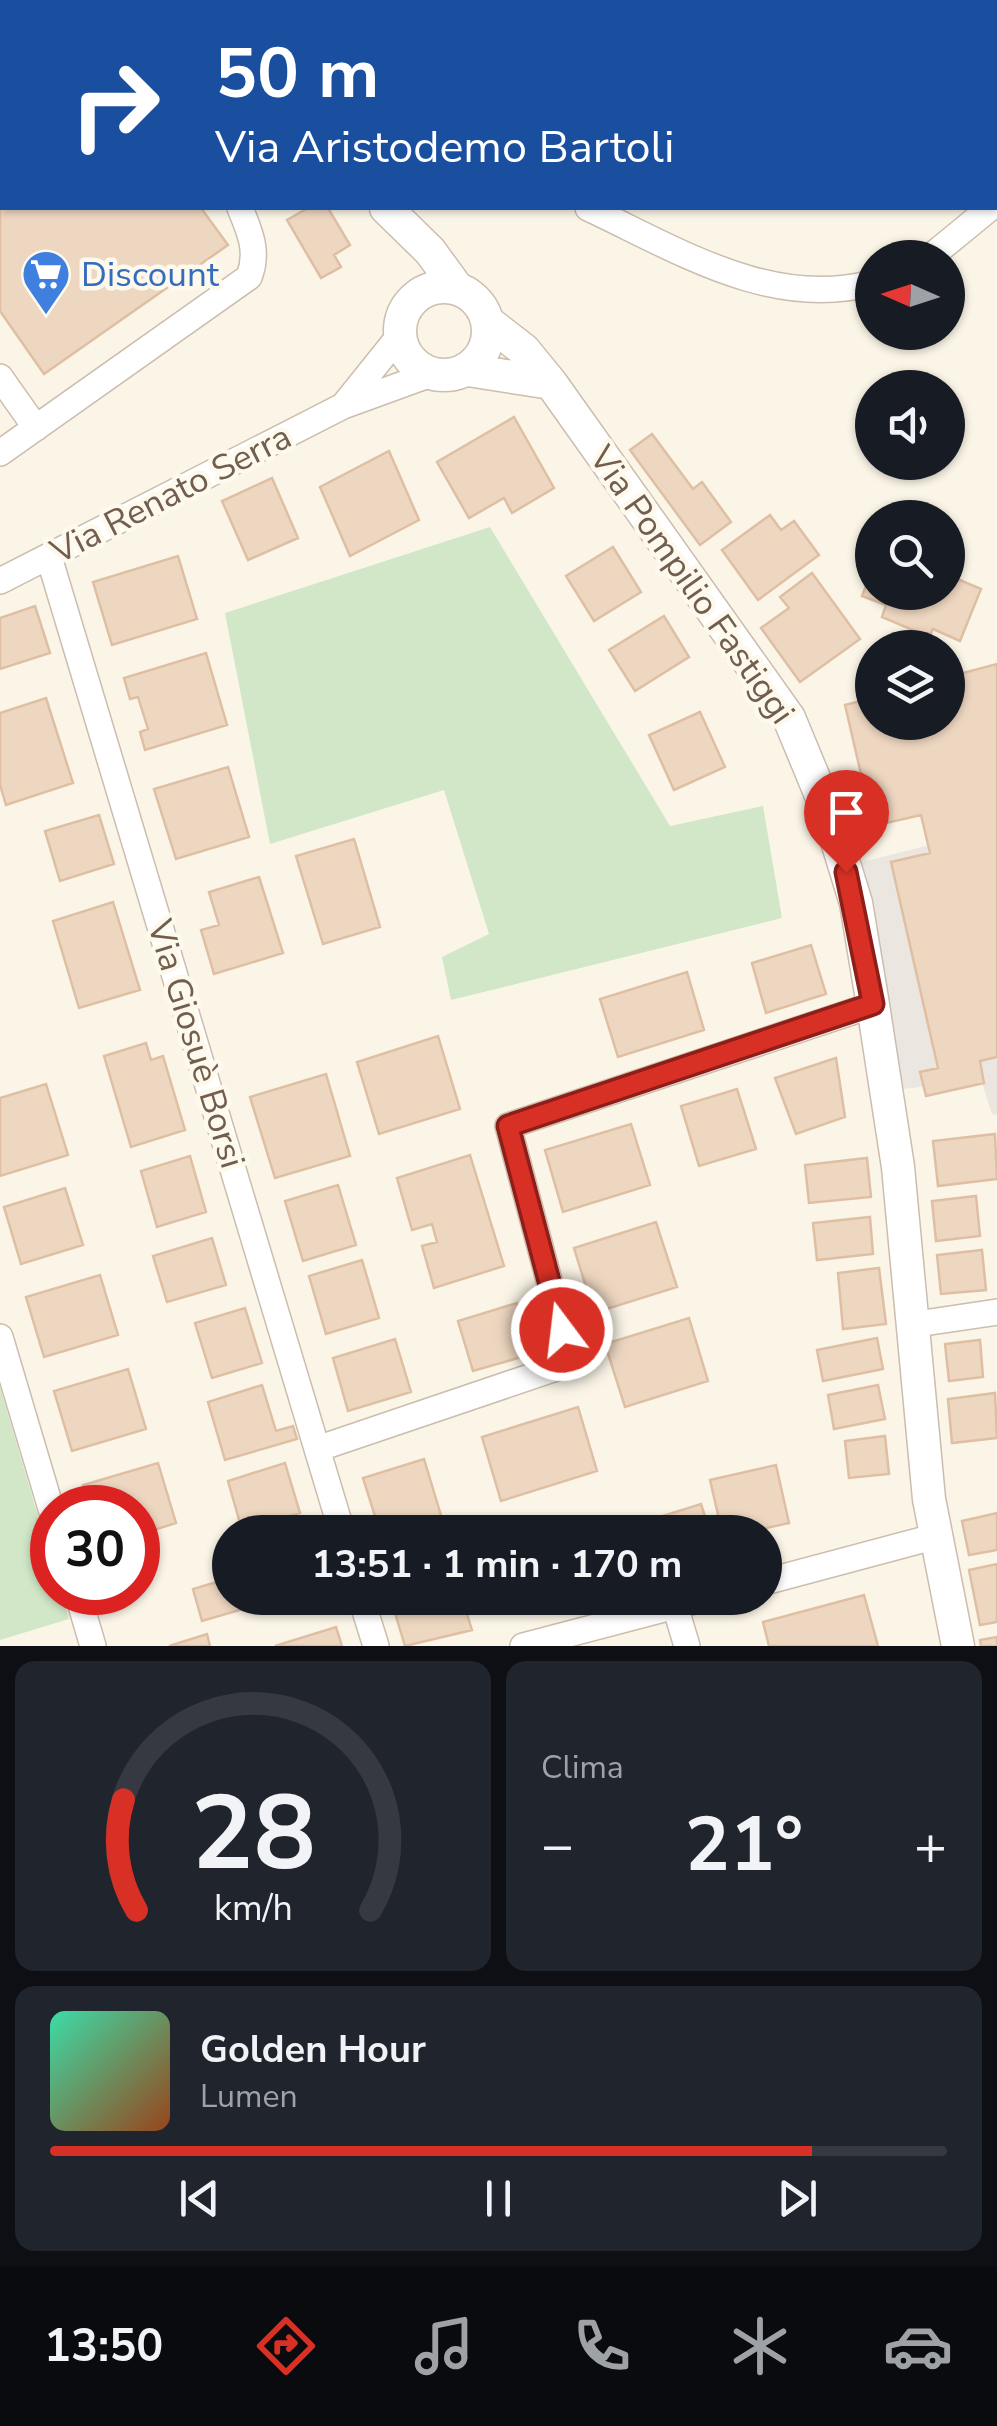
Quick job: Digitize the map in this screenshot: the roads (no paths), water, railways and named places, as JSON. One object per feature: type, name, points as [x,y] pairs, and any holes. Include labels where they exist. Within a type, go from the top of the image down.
[{"type":"street","points":[[0,453],[250,277],[255,262],[252,238],[241,210]]},
{"type":"street","points":[[388,210],[430,252],[456,288]]},
{"type":"street","points":[[592,210],[721,270],[770,285],[808,291],[855,285]]},
{"type":"street","points":[[951,240],[987,210]]},
{"type":"street","points":[[408,232],[418,296]]},
{"type":"street","points":[[468,370],[486,349],[488,322],[477,300],[456,288],[443,286],[418,296],[407,306],[400,336],[410,360],[431,374],[468,370],[551,383]]},
{"type":"street","name":"Via Pompilio Fastiggi","points":[[488,322],[524,350],[551,383],[789,718],[828,812],[856,903],[873,1004],[898,1167],[910,1325],[937,1536],[958,1646]]},
{"type":"street","name":"Via Renato Serra","points":[[343,406],[400,336]]},
{"type":"street","name":"Via Renato Serra","points":[[0,581],[343,406],[431,374]]},
{"type":"street","points":[[0,377],[36,428]]},
{"type":"street","name":"Via Giosuè Borsi","points":[[49,556],[337,1515]]},
{"type":"street","points":[[317,1449],[571,1363],[508,1126],[873,1004]]},
{"type":"street","points":[[910,1325],[997,1312]]},
{"type":"street","points":[[0,1337],[44,1485]]},
{"type":"street","points":[[782,1577],[937,1536]]},
{"type":"street","points":[[84,1615],[93,1646]]},
{"type":"street","points":[[366,1615],[376,1646]]},
{"type":"street","points":[[522,1646],[641,1615]]},
{"type":"street","points":[[677,1615],[686,1646]]},
{"type":"place","name":"Discount","points":[[46,316]]}]
